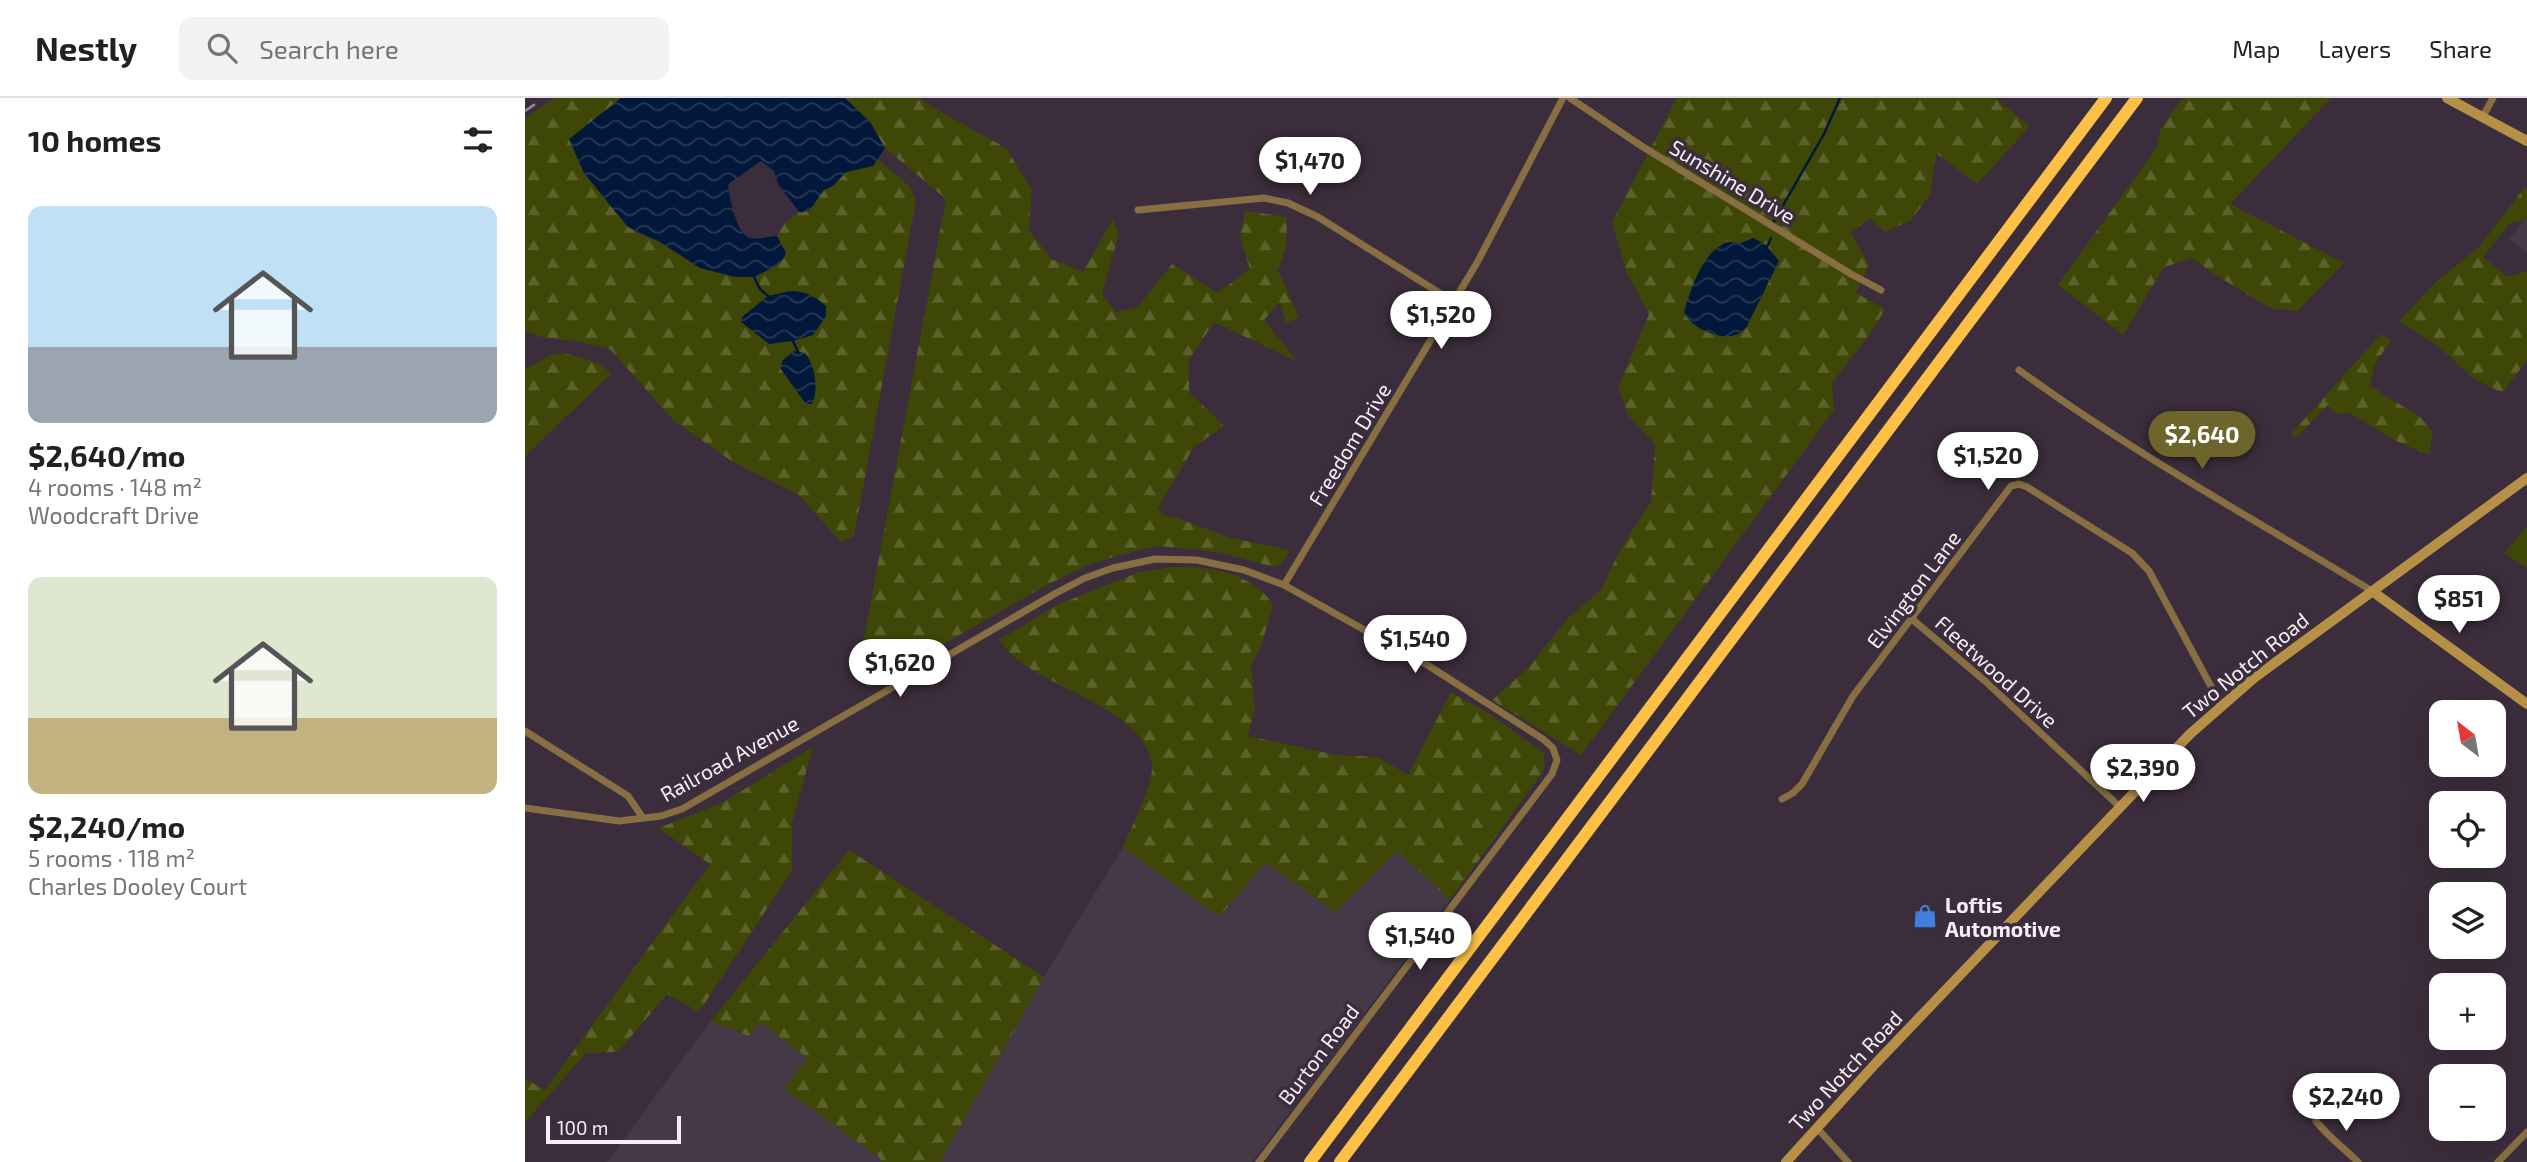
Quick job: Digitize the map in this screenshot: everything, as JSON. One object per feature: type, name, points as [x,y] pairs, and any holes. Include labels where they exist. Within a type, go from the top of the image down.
[{"type":"highway","points":[[1310,1162],[2106,98]]},
{"type":"highway","points":[[1340,1162],[2137,98]]},
{"type":"street","name":"Freedom Drive","points":[[1284,585],[1454,302],[1563,98]]},
{"type":"street","name":"Sunshine Drive","points":[[1570,98],[1643,147],[1881,290]]},
{"type":"street","points":[[2447,98],[2527,141]]},
{"type":"street","points":[[2483,116],[2493,98]]},
{"type":"street","points":[[1138,210],[1264,198],[1288,203],[1318,217],[1454,302]]},
{"type":"street","points":[[2019,370],[2062,402],[2114,435],[2372,591],[2527,704]]},
{"type":"street","name":"Two Notch Road","points":[[1786,1162],[2120,807],[2221,705],[2527,478]]},
{"type":"street","name":"Elvington Lane","points":[[1781,799],[1802,784],[1853,696],[2005,491],[2019,484],[2097,530],[2132,553],[2144,565],[2154,578],[2221,705]]},
{"type":"street","name":"Railroad Avenue","points":[[525,808],[618,821],[661,816],[691,804],[843,713],[1048,597],[1099,573],[1129,564],[1170,558],[1231,566],[1284,585],[1429,666],[1543,739],[1556,754],[1556,766]]},
{"type":"street","name":"Fleetwood Drive","points":[[1912,619],[1977,674],[2120,807]]},
{"type":"street","points":[[525,731],[628,796],[643,818]]},
{"type":"street","name":"Burton Road","points":[[1259,1162],[1556,766]]},
{"type":"street","points":[[2316,1121],[2333,1142],[2358,1162]]},
{"type":"street","points":[[1817,1128],[1848,1162]]},
{"type":"street","points":[[2498,1162],[2527,1132]]},
{"type":"shaded area","points":[[2527,217],[2527,253],[2509,239]]},
{"type":"shaded area","points":[[1123,847],[1219,917],[1266,862],[1397,851],[1450,900],[1252,1162],[940,1162],[1044,977]]},
{"type":"shaded area","points":[[711,1021],[749,1036],[759,1021],[808,1058],[784,1089],[880,1158],[881,1162],[607,1162]]},
{"type":"green space","points":[[554,98],[621,98],[569,139],[584,173],[635,232],[660,242],[700,268],[735,277],[754,277],[786,253],[777,236],[785,223],[799,212],[802,213],[813,206],[824,190],[833,186],[846,172],[873,166],[878,159],[909,186],[916,201],[854,536],[841,542],[799,495],[733,462],[673,420],[610,349],[541,337],[525,331],[525,119]]},
{"type":"green space","points":[[845,98],[919,98],[1006,148],[1032,190],[1029,230],[1051,259],[1083,272],[1113,219],[1119,234],[1102,294],[1116,312],[1138,307],[1172,264],[1217,293],[1250,269],[1240,238],[1245,211],[1287,217],[1286,248],[1278,270],[1299,317],[1286,323],[1280,302],[1264,320],[1298,362],[1214,322],[1189,360],[1189,392],[1224,426],[1194,447],[1158,508],[1163,515],[1231,538],[1290,550],[1282,564],[1274,567],[1222,553],[1157,546],[1127,553],[1088,565],[1047,585],[871,685],[859,665],[946,199],[885,148],[870,122]]},
{"type":"green space","points":[[1677,98],[1995,98],[2030,126],[1977,184],[1936,153],[1930,195],[1910,221],[1885,232],[1870,218],[1851,233],[1869,265],[1856,293],[1885,309],[1870,334],[1832,383],[1834,410],[1581,755],[1492,700],[1526,670],[1570,616],[1601,590],[1621,548],[1651,502],[1655,444],[1628,415],[1618,387],[1649,314],[1626,271],[1612,222]]},
{"type":"green space","points":[[2183,98],[2331,98],[2230,204],[2344,263],[2297,311],[2270,308],[2192,258],[2164,267],[2123,335],[2058,285],[2157,147],[2161,128]]},
{"type":"green space","points":[[2524,188],[2527,189],[2527,217],[2509,224],[2483,257],[2507,277],[2527,271],[2527,360],[2502,393],[2473,378],[2437,345],[2399,321],[2436,282],[2480,246]]},
{"type":"green space","points":[[2381,334],[2391,340],[2374,366],[2370,386],[2420,417],[2433,432],[2429,455],[2396,441],[2350,413],[2336,414],[2328,405],[2295,439],[2291,434]]},
{"type":"green space","points":[[564,353],[595,362],[612,373],[525,456],[525,369],[551,355]]},
{"type":"green space","points":[[2527,526],[2527,568],[2504,553]]},
{"type":"green space","points":[[1172,567],[1228,573],[1253,585],[1273,604],[1262,644],[1251,666],[1255,709],[1248,736],[1336,755],[1378,757],[1408,775],[1451,692],[1488,713],[1543,752],[1545,765],[1542,773],[1450,900],[1397,851],[1335,912],[1266,862],[1219,917],[1123,847],[1151,777],[1150,756],[1141,738],[1104,708],[1022,663],[999,640],[1057,605],[1139,572]]},
{"type":"green space","points":[[813,747],[792,823],[792,871],[699,1012],[667,994],[618,1052],[586,1053],[525,1122],[525,1079],[545,1090],[710,864],[658,828],[722,803]]},
{"type":"green space","points":[[849,850],[1044,977],[940,1162],[881,1162],[880,1158],[784,1089],[807,1058],[760,1022],[749,1036],[711,1021]]},
{"type":"water","points":[[621,98],[845,98],[870,122],[885,148],[873,166],[846,172],[833,186],[824,190],[809,211],[799,212],[778,184],[774,171],[761,161],[728,184],[734,213],[744,234],[755,239],[777,236],[786,253],[776,266],[754,277],[735,277],[700,268],[660,242],[628,227],[584,173],[569,139]]},
{"type":"water","points":[[1753,238],[1765,244],[1779,261],[1746,328],[1736,335],[1725,336],[1697,327],[1684,312],[1704,262],[1718,247],[1727,242],[1741,243]]},
{"type":"water","points":[[790,291],[809,295],[826,306],[826,316],[813,335],[769,344],[741,322],[742,317],[768,296]]},
{"type":"water","points":[[794,351],[805,353],[811,364],[815,378],[812,404],[803,400],[780,368],[783,360]]},
{"type":"waterway","points":[[1773,223],[1824,134],[1840,98]]},
{"type":"waterway","points":[[1767,247],[1771,238]]},
{"type":"waterway","points":[[754,277],[760,289],[768,296]]},
{"type":"waterway","points":[[793,341],[798,352]]},
{"type":"railway","points":[[525,111],[544,98]]},
{"type":"place","name":"Loftis Automotive","points":[[1925,916]]}]
